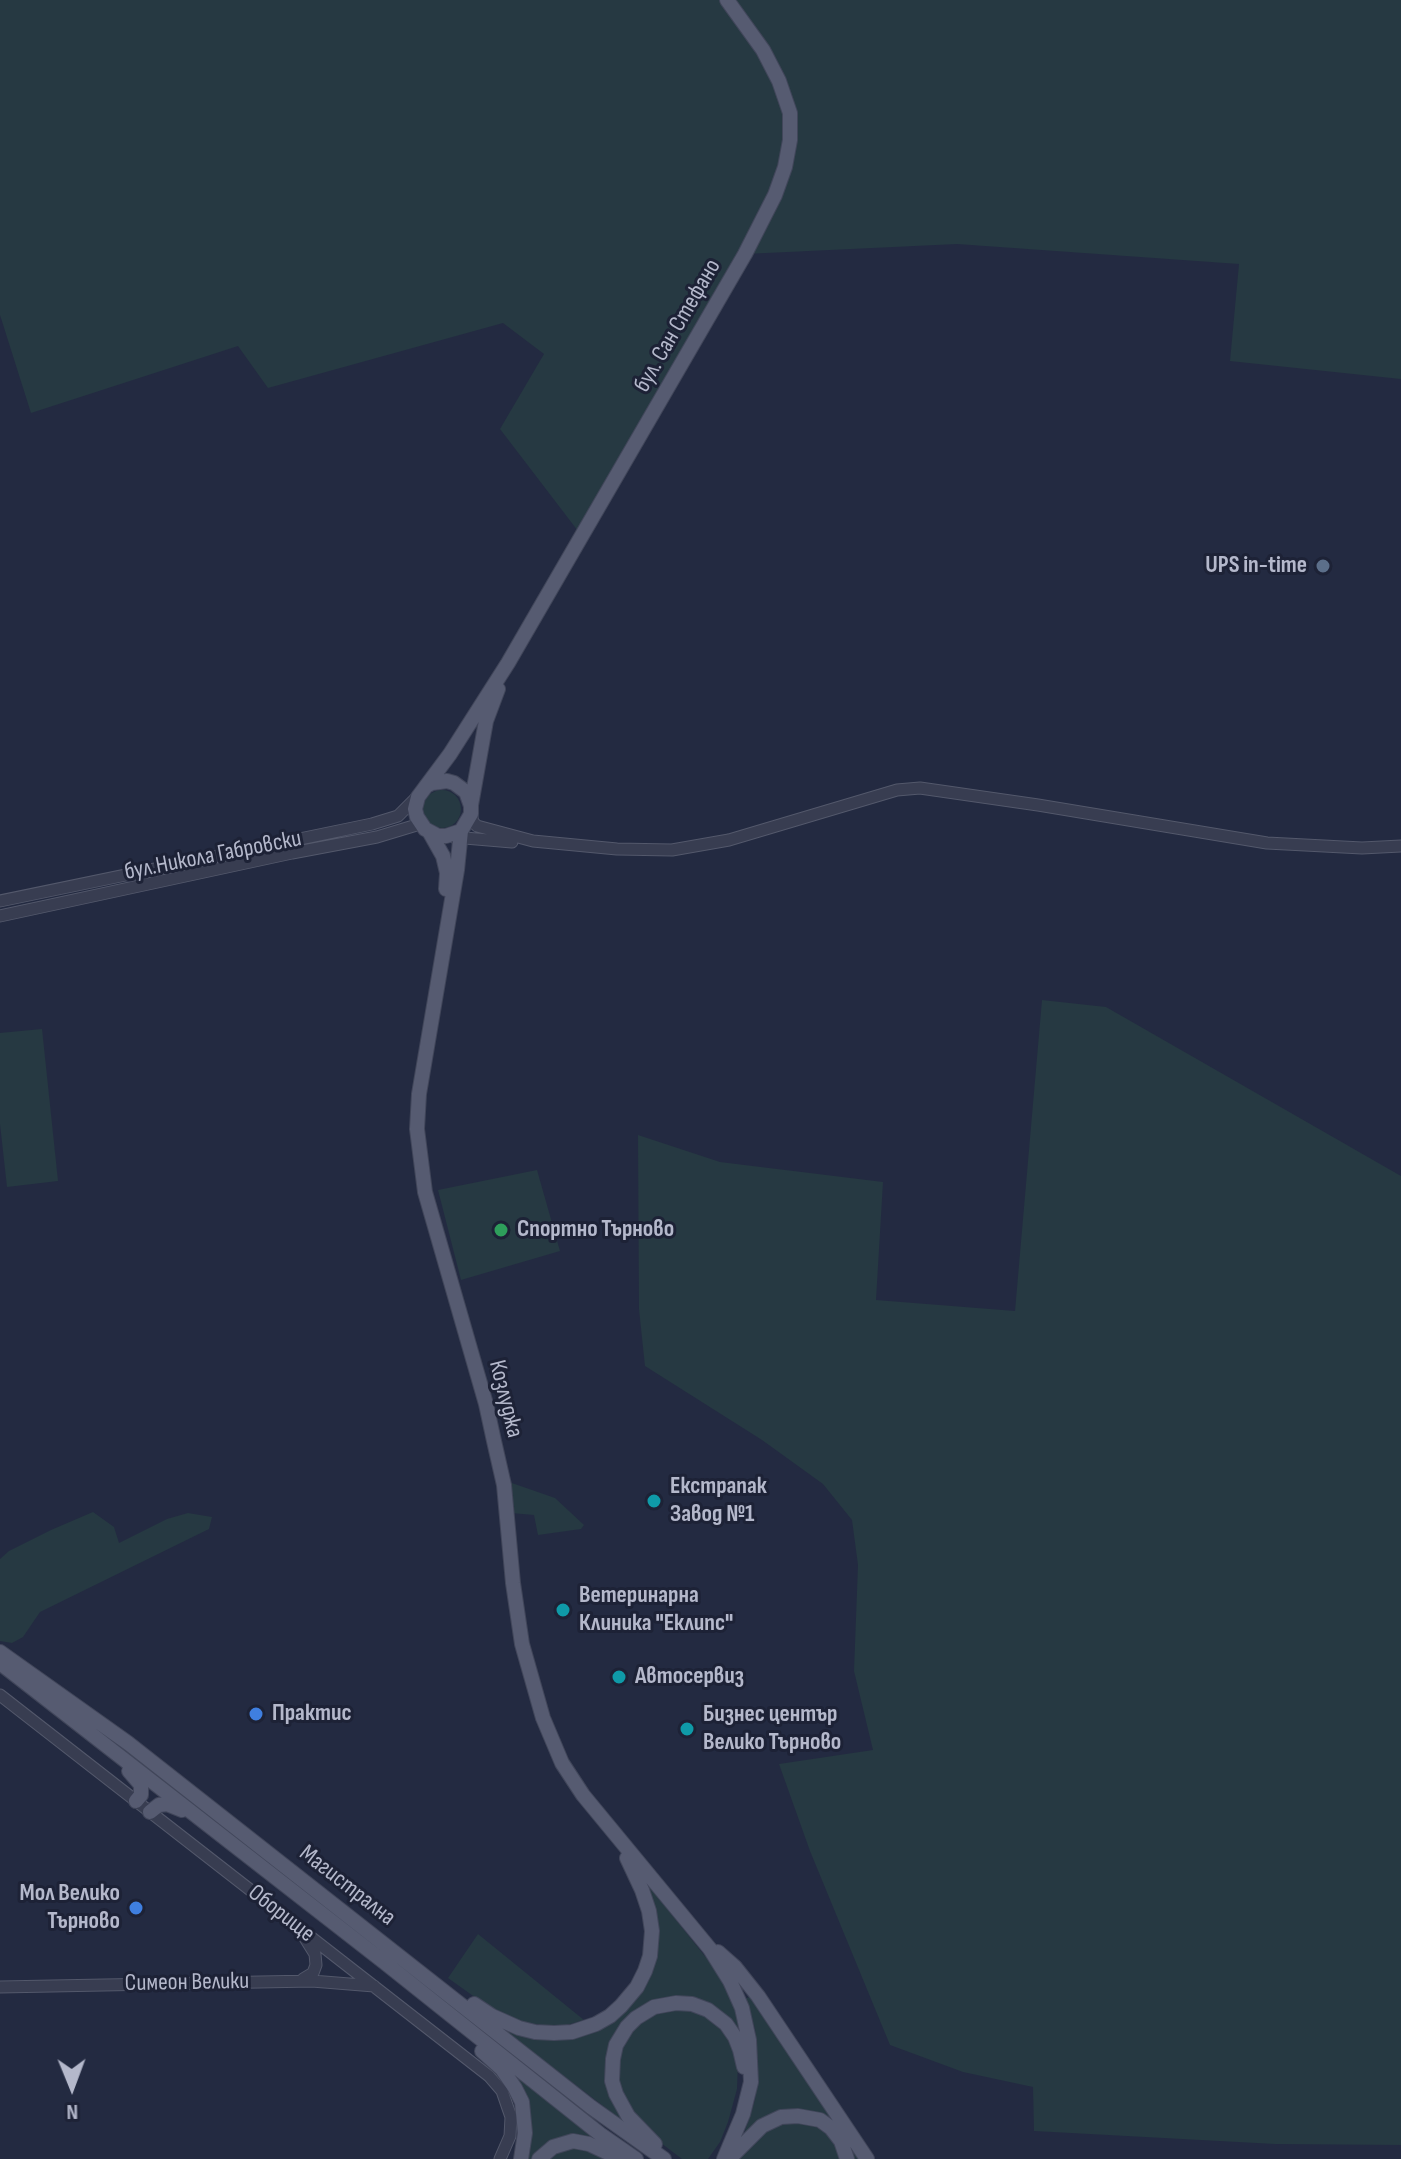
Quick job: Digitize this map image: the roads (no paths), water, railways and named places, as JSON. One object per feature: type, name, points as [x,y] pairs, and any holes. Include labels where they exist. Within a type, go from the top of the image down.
[{"type":"main road","name":"бул. Сан Стефано","points":[[422,792],[508,663],[745,254],[775,195],[790,140],[790,113],[779,81],[763,50],[727,0]]},
{"type":"main road","name":"бул. Сан Стефано","points":[[471,810],[486,721],[508,663]]},
{"type":"main road","points":[[439,781],[454,783],[466,792],[471,810],[456,835],[425,829],[415,809],[422,792],[439,781]]},
{"type":"main road","name":"Козлуджа","points":[[425,829],[443,856],[447,873],[442,951]]},
{"type":"main road","name":"Козлуджа","points":[[456,835],[457,870],[419,1094],[417,1129],[425,1192],[486,1404],[504,1485],[517,1613],[535,1693],[562,1763],[618,1839]]},
{"type":"main road","name":"Магистрална","points":[[0,1652],[128,1743],[388,1956],[666,2159]]},
{"type":"main road","points":[[0,1663],[199,1820],[388,1956],[600,2134],[636,2159]]},
{"type":"main road","points":[[92,1734],[137,1779],[142,1791],[136,1801]]},
{"type":"main road","points":[[150,1812],[159,1805],[167,1804],[199,1820]]},
{"type":"main road","points":[[618,1839],[710,1949],[738,1997],[751,2053],[751,2082],[746,2107],[726,2159]]},
{"type":"main road","points":[[388,1956],[483,2011],[519,2028],[561,2033],[596,2024],[610,2016],[633,1993],[645,1971],[651,1947],[652,1931],[646,1901],[618,1839]]},
{"type":"main road","points":[[710,1949],[726,1958],[753,1990],[867,2159]]},
{"type":"main road","points":[[388,1956],[508,2077],[519,2095],[523,2110],[525,2140],[521,2159]]},
{"type":"main road","points":[[738,1997],[753,1990]]},
{"type":"main road","points":[[666,2159],[628,2116],[612,2081],[616,2045],[627,2027],[642,2013],[660,2005],[684,2003],[701,2007],[721,2019],[731,2030],[740,2050],[746,2079],[746,2107]]},
{"type":"main road","points":[[726,2159],[762,2126],[781,2117],[798,2116],[820,2120],[831,2128],[844,2146],[847,2159]]},
{"type":"main road","points":[[539,2159],[553,2147],[573,2141],[589,2144],[621,2159]]},
{"type":"street","points":[[456,835],[507,842],[672,850],[729,840],[897,790],[920,788],[1267,843],[1362,848],[1401,846]]},
{"type":"street","name":"бул.Никола Габровски","points":[[0,901],[372,824],[398,816],[422,792]]},
{"type":"street","points":[[471,810],[473,822],[486,830],[533,841]]},
{"type":"street","name":"бул.Никола Габровски","points":[[0,916],[292,853],[425,829]]},
{"type":"street","name":"Оборище","points":[[0,1695],[489,2076],[499,2086],[508,2104],[511,2123],[508,2142],[500,2159]]},
{"type":"street","points":[[297,1981],[313,1973],[316,1959],[298,1927]]},
{"type":"street","name":"Симеон Велики","points":[[0,1987],[297,1981],[374,1986]]},
{"type":"place","name":"UPS in-time","points":[[1323,566]]},
{"type":"place","name":"Спортно Търново","points":[[501,1230]]},
{"type":"place","name":"Екстрапак Завод №1","points":[[654,1501]]},
{"type":"place","name":"Ветеринарна Клиника \"Еклипс\"","points":[[563,1610]]},
{"type":"place","name":"Автосервиз","points":[[619,1677]]},
{"type":"place","name":"Практис","points":[[256,1714]]},
{"type":"place","name":"Бизнес център Велико Търново","points":[[687,1729]]},
{"type":"place","name":"Мол Велико Търново","points":[[136,1908]]}]
